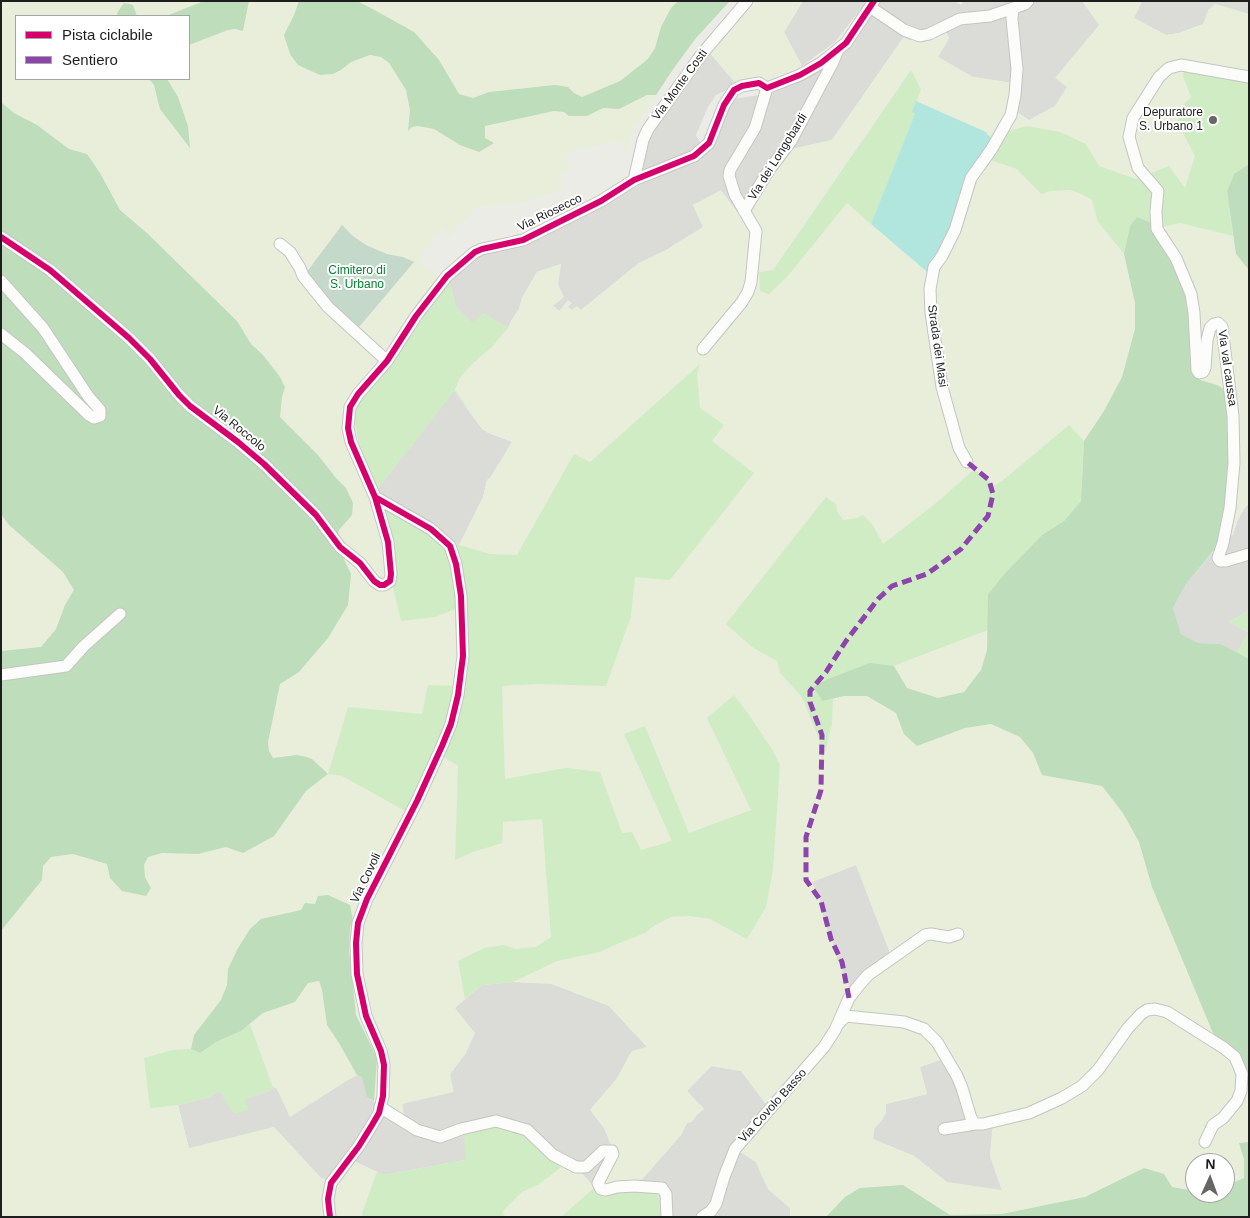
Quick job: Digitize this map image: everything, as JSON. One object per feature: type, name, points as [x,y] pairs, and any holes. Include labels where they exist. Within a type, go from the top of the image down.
[{"type":"street","name":"Via Monte Costi","points":[[634,180],[643,140],[648,129],[701,55],[748,1]]},
{"type":"street","points":[[838,50],[846,42],[872,4],[904,30],[920,36],[929,34],[960,19],[983,18],[1028,1]]},
{"type":"street","name":"Strada dei Masi","points":[[967,462],[959,448],[942,387],[930,312],[930,288],[934,268],[955,230],[971,178],[991,150],[1011,115],[1017,69],[1012,19],[1013,8]]},
{"type":"street","name":"Via Riosecco","points":[[375,497],[351,442],[348,417],[350,407],[358,394],[386,361],[416,316],[447,276],[475,252],[523,240],[601,201],[634,180],[694,156],[709,143],[724,105],[738,87],[760,83],[767,88],[800,75],[821,63],[838,50]]},
{"type":"street","name":"Via dei Longobardi","points":[[744,211],[769,170],[791,141],[838,50]]},
{"type":"street","name":"Via val caussa","points":[[1249,77],[1181,65],[1169,68],[1159,77],[1133,118],[1129,137],[1138,168],[1158,190],[1157,229],[1176,258],[1190,294],[1194,313],[1199,373],[1203,372],[1205,368],[1210,328],[1216,323],[1222,327],[1234,416],[1234,463],[1230,508],[1218,558],[1220,561],[1226,561],[1249,554]]},
{"type":"street","points":[[703,348],[742,302],[750,286],[756,233],[754,225],[731,187],[729,172],[755,128],[767,88]]},
{"type":"street","name":"Via Roccolo","points":[[1,237],[39,262],[130,338],[190,406],[264,464],[316,515],[340,547],[360,563],[374,581],[380,585],[387,584],[390,581],[391,568],[388,542],[375,497]]},
{"type":"street","points":[[280,244],[290,252],[303,276],[328,307],[386,361]]},
{"type":"street","points":[[1,281],[43,328],[88,396],[100,410],[100,416],[94,418],[89,415],[25,353],[1,334]]},
{"type":"street","name":"Via Covoli","points":[[330,1217],[328,1199],[331,1183],[359,1146],[372,1125],[383,1096],[384,1064],[362,1000],[357,974],[356,933],[363,908],[417,801],[451,724],[458,696],[463,656],[461,596],[456,564],[450,546],[431,529],[375,497]]},
{"type":"street","points":[[1,675],[66,666],[84,646],[120,614]]},
{"type":"street","name":"Via Covolo Basso","points":[[702,1217],[711,1211],[716,1204],[735,1149],[824,1047],[838,1024],[849,998],[868,975],[926,935],[949,937],[958,934]]},
{"type":"street","points":[[944,1129],[983,1124],[1028,1113],[1062,1098],[1082,1086],[1098,1070],[1137,1017],[1148,1010],[1155,1009],[1171,1014],[1224,1048],[1235,1057],[1242,1074],[1237,1102],[1223,1118],[1212,1125],[1205,1142]]},
{"type":"street","points":[[838,1024],[846,1016],[858,1017],[911,1024],[929,1032],[957,1076],[971,1118],[975,1124]]},
{"type":"street","points":[[380,1107],[417,1130],[440,1137],[461,1129],[496,1122],[527,1130],[552,1155],[576,1167],[586,1167],[603,1151],[612,1150],[613,1154],[602,1172],[598,1183],[601,1189],[634,1186],[662,1188],[666,1194],[667,1217]]},
{"type":"shaded area","points":[[803,1],[867,1],[835,42],[802,66],[784,32]]},
{"type":"shaded area","points":[[878,1],[954,1],[961,5],[964,1],[1082,1],[1100,25],[1056,78],[1068,87],[1055,106],[1029,120],[1010,107],[1013,83],[973,77],[938,57],[949,38],[946,31],[930,41],[903,38],[832,140],[787,150],[750,212],[741,217],[721,191],[693,205],[703,227],[666,250],[639,263],[581,310],[572,310],[568,307],[559,311],[553,306],[560,290],[558,284],[561,264],[537,272],[508,328],[483,313],[473,324],[456,307],[449,279],[473,258],[620,195],[709,151],[723,114],[733,99],[772,93],[809,79],[846,51],[866,25]]},
{"type":"shaded area","points":[[1142,1],[1249,1],[1249,14],[1215,4],[1203,24],[1179,33],[1166,35],[1134,18]]},
{"type":"shaded area","points":[[710,53],[737,85],[716,95],[708,107],[696,135],[701,144],[699,147],[642,172],[644,141]]},
{"type":"shaded area","points":[[825,68],[798,110],[781,90]]},
{"type":"shaded area","points":[[916,101],[986,132],[996,146],[977,172],[949,251],[937,276],[928,275],[926,271],[871,224],[915,114],[912,112]]},
{"type":"shaded area","points":[[454,391],[482,429],[512,442],[487,480],[483,497],[459,545],[377,490]]},
{"type":"shaded area","points":[[1249,503],[1249,610],[1229,622],[1248,632],[1237,653],[1221,644],[1198,643],[1181,634],[1173,608],[1186,584],[1212,553],[1216,554],[1221,541],[1233,535],[1237,522]]},
{"type":"shaded area","points":[[856,865],[892,958],[851,991],[837,959],[837,953],[825,924],[819,898],[812,882]]},
{"type":"shaded area","points":[[513,982],[551,983],[609,1006],[647,1047],[633,1051],[630,1054],[618,1078],[590,1110],[604,1128],[611,1145],[594,1186],[465,1160],[384,1175],[354,1161],[335,1188],[322,1179],[274,1127],[189,1149],[178,1105],[208,1098],[219,1091],[245,1099],[269,1091],[273,1088],[272,1086],[277,1089],[290,1116],[357,1075],[362,1076],[367,1097],[405,1121],[402,1104],[450,1074],[466,1053],[455,1008],[482,985]]},
{"type":"shaded area","points":[[943,1059],[994,1117],[990,1156],[1002,1191],[947,1182],[914,1156],[873,1139],[874,1129],[883,1119],[886,1104],[927,1094],[920,1067]]},
{"type":"shaded area","points":[[711,1066],[741,1071],[769,1108],[734,1148],[756,1162],[768,1189],[790,1208],[790,1217],[667,1217],[638,1184],[681,1135],[687,1123],[704,1109],[687,1091]]},
{"type":"green space","points":[[1,1],[204,1],[169,15],[137,15],[133,5],[117,13],[118,15],[15,15],[15,80],[150,80],[154,85],[160,109],[190,139],[188,126],[178,97],[168,80],[190,80],[190,45],[228,30],[243,31],[249,1],[299,1],[284,35],[320,75],[333,74],[351,62],[370,55],[381,57],[389,63],[406,90],[410,110],[408,131],[412,127],[418,126],[434,129],[460,145],[493,143],[485,138],[485,126],[554,111],[587,116],[603,108],[619,109],[647,95],[656,95],[629,136],[628,157],[622,142],[610,142],[565,153],[569,171],[560,174],[562,189],[524,202],[485,206],[475,209],[448,237],[442,227],[418,263],[441,278],[352,390],[345,403],[343,416],[347,437],[363,487],[370,499],[458,607],[457,687],[422,714],[348,708],[342,776],[416,817],[444,757],[458,766],[455,860],[473,852],[503,822],[542,819],[551,937],[536,947],[515,949],[504,945],[458,961],[465,999],[455,1008],[475,1033],[466,1053],[450,1074],[454,1092],[402,1104],[405,1122],[368,1098],[373,1101],[377,1058],[356,1015],[349,950],[350,928],[353,921],[316,904],[301,910],[261,919],[250,929],[238,948],[228,969],[227,985],[221,1000],[194,1035],[191,1049],[172,1051],[150,1108],[178,1105],[189,1148],[274,1127],[321,1179],[323,1178],[334,1188],[354,1161],[377,1172],[362,1213],[363,1217],[1,1217],[1,931],[42,881],[43,866],[51,857],[73,854],[107,864],[110,878],[151,888],[145,877],[144,865],[148,857],[162,853],[198,854],[226,847],[289,816],[306,791],[328,774],[297,755],[273,758],[269,751],[268,742],[280,684],[299,672],[328,638],[340,553],[336,543],[339,530],[352,515],[346,488],[318,455],[280,417],[285,387],[280,377],[263,355],[251,344],[237,321],[120,209],[87,154],[70,149],[37,125],[14,113],[1,102]],"holes":[[[345,229],[366,245],[387,254],[403,257],[359,327],[326,297]]]},
{"type":"green space","points":[[204,1],[249,1],[243,31],[228,30],[190,45],[190,15],[169,15]]},
{"type":"green space","points":[[299,1],[357,1],[414,32],[439,60],[459,94],[473,98],[489,92],[555,85],[568,87],[582,97],[620,81],[648,59],[655,48],[661,27],[671,8],[678,1],[730,1],[696,38],[656,95],[647,95],[619,109],[603,108],[587,116],[569,116],[564,112],[554,111],[485,126],[485,138],[494,143],[479,152],[460,145],[434,129],[418,126],[412,127],[408,131],[410,110],[406,90],[389,63],[381,57],[370,55],[351,62],[333,74],[320,75],[298,65],[290,54],[284,35]]},
{"type":"green space","points":[[357,1],[678,1],[671,8],[661,27],[655,48],[648,59],[620,81],[582,97],[568,87],[489,92],[473,98],[459,94],[439,60],[369,7]]},
{"type":"green space","points":[[758,1],[803,1],[784,32],[802,66],[768,79],[737,85],[710,53]]},
{"type":"green space","points":[[1082,1],[1142,1],[1134,18],[1166,35],[1179,33],[1203,24],[1208,10],[1215,4],[1249,14],[1249,75],[1183,76],[1191,97],[1184,104],[1177,122],[1195,156],[1185,189],[1169,166],[1136,179],[1099,166],[1086,144],[1027,126],[989,136],[986,132],[916,101],[921,89],[910,70],[772,270],[759,272],[787,277],[847,203],[926,271],[928,275],[971,182],[987,159],[1017,169],[1041,194],[1051,191],[1070,190],[1092,201],[1098,222],[1124,254],[1135,303],[1135,329],[1122,377],[1104,411],[1084,441],[1069,425],[1002,481],[991,487],[983,474],[972,471],[941,499],[883,544],[872,524],[857,518],[843,520],[837,511],[752,647],[777,661],[780,673],[802,697],[822,751],[832,724],[833,699],[844,696],[866,696],[897,713],[904,734],[917,746],[965,728],[990,724],[1020,737],[1033,753],[1042,775],[1102,786],[1123,813],[1139,842],[1152,887],[1239,1062],[1249,1073],[1249,1142],[1240,1143],[1244,1159],[1244,1178],[1235,1182],[1235,1153],[1185,1153],[1185,1189],[1172,1187],[1164,1174],[1144,1168],[1085,1197],[1002,1214],[950,1215],[903,1185],[834,1210],[826,1217],[790,1217],[790,1208],[768,1189],[756,1162],[734,1148],[768,1107],[741,1071],[711,1066],[687,1091],[704,1109],[699,1112],[692,1122],[687,1123],[681,1135],[638,1184],[594,1188],[561,1217],[504,1217],[503,1211],[522,1192],[538,1185],[566,1163],[578,1169],[593,1185],[611,1149],[611,1144],[604,1128],[590,1110],[617,1078],[630,1054],[633,1051],[647,1047],[609,1006],[551,984],[513,982],[557,961],[601,952],[645,933],[671,917],[689,916],[710,919],[747,939],[773,870],[780,765],[772,749],[734,696],[708,719],[751,810],[688,833],[646,726],[624,734],[672,842],[640,850],[632,832],[622,833],[566,768],[505,780],[502,686],[539,684],[631,616],[635,577],[670,580],[754,473],[712,441],[700,408],[697,374],[699,365],[590,462],[574,455],[517,556],[490,554],[459,545],[483,497],[487,480],[512,442],[482,429],[455,390],[459,379],[472,364],[506,333],[519,309],[522,298],[537,272],[561,264],[558,284],[564,297],[553,306],[559,311],[568,300],[572,303],[568,307],[571,310],[577,306],[581,310],[639,263],[666,250],[703,227],[693,205],[721,190],[741,217],[750,212],[787,150],[832,140],[903,38],[930,41],[946,31],[949,38],[938,57],[973,77],[1013,83],[1010,107],[1029,120],[1055,106],[1067,87],[1055,78],[1099,25]],"holes":[[[856,865],[892,958],[851,990],[837,959],[837,953],[825,924],[819,898],[812,882]],[[943,1059],[977,1121],[993,1121],[990,1156],[1002,1190],[947,1182],[914,1156],[873,1139],[874,1129],[886,1114],[886,1104],[927,1094],[920,1067]]]},
{"type":"green space","points":[[124,3],[133,5],[137,15],[118,15],[117,13]]},
{"type":"green space","points":[[1186,64],[1249,75],[1249,164],[1234,174],[1227,191],[1233,236],[1180,223],[1163,227],[1137,217],[1130,226],[1124,254],[1098,222],[1092,200],[1070,190],[1051,191],[1041,194],[1017,169],[987,159],[996,146],[989,136],[1027,126],[1060,132],[1086,144],[1099,166],[1136,179],[1169,166],[1185,188],[1195,156],[1177,122],[1184,104],[1191,97],[1183,76]]},
{"type":"green space","points":[[911,70],[921,89],[913,112],[915,114],[871,224],[847,203],[787,277],[769,294],[760,291],[759,272],[773,270]]},
{"type":"green space","points":[[150,80],[168,80],[178,97],[188,126],[190,148],[160,109],[154,85]]},
{"type":"green space","points":[[1,102],[14,113],[37,125],[69,149],[87,154],[100,173],[120,210],[148,234],[237,321],[251,344],[263,355],[280,377],[285,387],[280,417],[318,455],[346,488],[353,503],[352,515],[339,530],[336,543],[351,574],[348,605],[328,638],[299,672],[280,684],[268,742],[269,751],[273,758],[297,755],[306,757],[312,759],[328,774],[306,791],[274,836],[243,853],[226,847],[198,854],[162,853],[148,857],[144,865],[145,877],[151,888],[146,896],[122,891],[110,878],[107,864],[73,854],[51,857],[43,866],[42,880],[1,931],[1,651],[41,647],[56,629],[65,605],[74,590],[63,572],[9,525],[1,514]]},
{"type":"green space","points":[[1249,164],[1249,270],[1236,254],[1227,191],[1234,174]]},
{"type":"green space","points":[[1137,217],[1163,227],[1165,246],[1191,305],[1193,372],[1200,380],[1217,385],[1232,393],[1228,425],[1229,485],[1218,545],[1186,584],[1173,608],[1181,634],[1198,643],[1221,644],[1249,659],[1249,1073],[1213,1033],[1152,887],[1139,842],[1123,813],[1102,786],[1042,775],[1033,753],[1020,737],[991,724],[965,728],[917,746],[904,734],[896,713],[867,696],[844,696],[823,701],[813,687],[828,679],[870,663],[894,666],[907,688],[938,698],[964,692],[981,670],[987,650],[988,594],[1007,571],[1042,535],[1064,521],[1081,501],[1084,441],[1104,411],[1122,377],[1135,329],[1135,303],[1124,254],[1130,226]]},
{"type":"green space","points":[[1180,223],[1233,236],[1236,254],[1249,270],[1249,503],[1237,522],[1233,535],[1221,541],[1216,554],[1212,553],[1218,545],[1228,452],[1228,425],[1217,385],[1200,380],[1193,372],[1165,246],[1163,227]]},
{"type":"green space","name":"Cimitero di S. Urbano","points":[[342,225],[366,245],[414,262],[359,327],[303,277]]},
{"type":"green space","points":[[449,279],[456,307],[472,323],[483,313],[508,328],[492,347],[472,364],[459,379],[455,390],[473,415],[454,391],[377,490],[451,540],[459,545],[490,554],[517,555],[574,454],[590,462],[700,364],[697,374],[700,408],[724,425],[712,441],[754,473],[670,580],[635,577],[631,616],[606,686],[539,684],[502,686],[505,779],[566,768],[600,772],[622,833],[632,832],[641,850],[672,841],[624,734],[645,726],[689,833],[751,810],[707,718],[734,695],[772,749],[780,765],[773,870],[766,907],[747,939],[710,919],[689,916],[671,917],[645,933],[600,952],[557,961],[513,982],[482,985],[465,999],[458,961],[484,948],[504,945],[515,949],[536,947],[551,937],[542,819],[503,822],[502,843],[455,860],[458,766],[444,757],[416,817],[342,776],[328,774],[348,707],[422,714],[428,685],[457,686],[458,608],[435,617],[401,621],[355,425],[355,412],[358,403]]},
{"type":"green space","points":[[1069,425],[1084,441],[1081,501],[1064,521],[1042,535],[1007,571],[988,594],[988,630],[893,666],[870,664],[823,701],[833,699],[832,724],[822,760],[819,739],[802,697],[780,673],[777,661],[752,647],[726,624],[826,497],[836,504],[837,511],[843,520],[863,515],[872,524],[883,544],[941,499],[972,471],[979,472],[988,478],[992,487],[1002,481]]},
{"type":"green space","points":[[1,514],[9,525],[63,572],[74,590],[65,605],[56,629],[41,647],[1,651]]},
{"type":"green space","points":[[1249,610],[1249,659],[1237,653],[1248,632],[1229,622]]},
{"type":"green space","points":[[988,630],[987,650],[981,670],[964,692],[937,698],[907,688],[893,666]]},
{"type":"green space","points":[[328,895],[350,905],[353,921],[350,928],[349,951],[356,1015],[377,1058],[374,1101],[367,1097],[362,1077],[357,1075],[327,1025],[319,981],[308,983],[295,1002],[263,1013],[241,1031],[216,1042],[200,1053],[191,1049],[194,1035],[221,1000],[227,985],[228,969],[250,929],[261,919],[301,910],[305,903],[315,904],[318,896]]},
{"type":"green space","points":[[319,981],[327,1025],[357,1075],[290,1117],[277,1089],[272,1086],[250,1024],[263,1013],[295,1002],[308,983]]},
{"type":"green space","points":[[250,1024],[273,1088],[245,1099],[249,1110],[234,1114],[219,1091],[208,1098],[178,1105],[150,1108],[144,1058],[172,1050],[191,1049],[200,1053],[216,1042],[241,1031]]},
{"type":"green space","points":[[480,1124],[522,1129],[566,1163],[538,1185],[522,1192],[503,1211],[504,1217],[363,1217],[362,1213],[377,1172],[384,1175],[465,1160],[464,1130]]},
{"type":"green space","points":[[1249,1142],[1249,1217],[826,1217],[845,1197],[860,1188],[903,1185],[950,1215],[1002,1214],[1085,1197],[1144,1168],[1164,1174],[1172,1187],[1185,1189],[1185,1203],[1235,1203],[1235,1182],[1244,1178],[1244,1159],[1239,1143]]},
{"type":"green space","points":[[658,1185],[667,1217],[561,1217],[594,1188]]},
{"type":"marked path","points":[[849,998],[842,962],[831,939],[821,901],[806,880],[806,837],[821,790],[822,735],[810,702],[810,691],[826,672],[846,641],[878,599],[892,586],[927,574],[961,549],[988,516],[993,494],[989,480],[967,462]]},
{"type":"cycle path","points":[[1,237],[50,270],[129,338],[150,359],[190,406],[264,464],[316,515],[340,547],[360,563],[374,581],[384,585],[390,581],[391,574],[388,542],[375,497],[351,442],[348,428],[350,407],[358,394],[387,361],[416,316],[447,276],[475,252],[523,240],[601,201],[634,180],[694,156],[709,143],[724,105],[734,90],[742,86],[759,83],[767,88],[800,75],[821,63],[846,43],[874,1]]},
{"type":"cycle path","points":[[330,1217],[328,1199],[331,1183],[359,1146],[372,1125],[379,1113],[383,1096],[384,1065],[381,1051],[366,1016],[357,974],[356,943],[358,923],[367,899],[417,801],[451,724],[458,695],[463,656],[461,596],[456,564],[450,546],[431,529],[375,497]]},
{"type":"place","name":"Depuratore S. Urbano 1","points":[[1213,120]]}]
